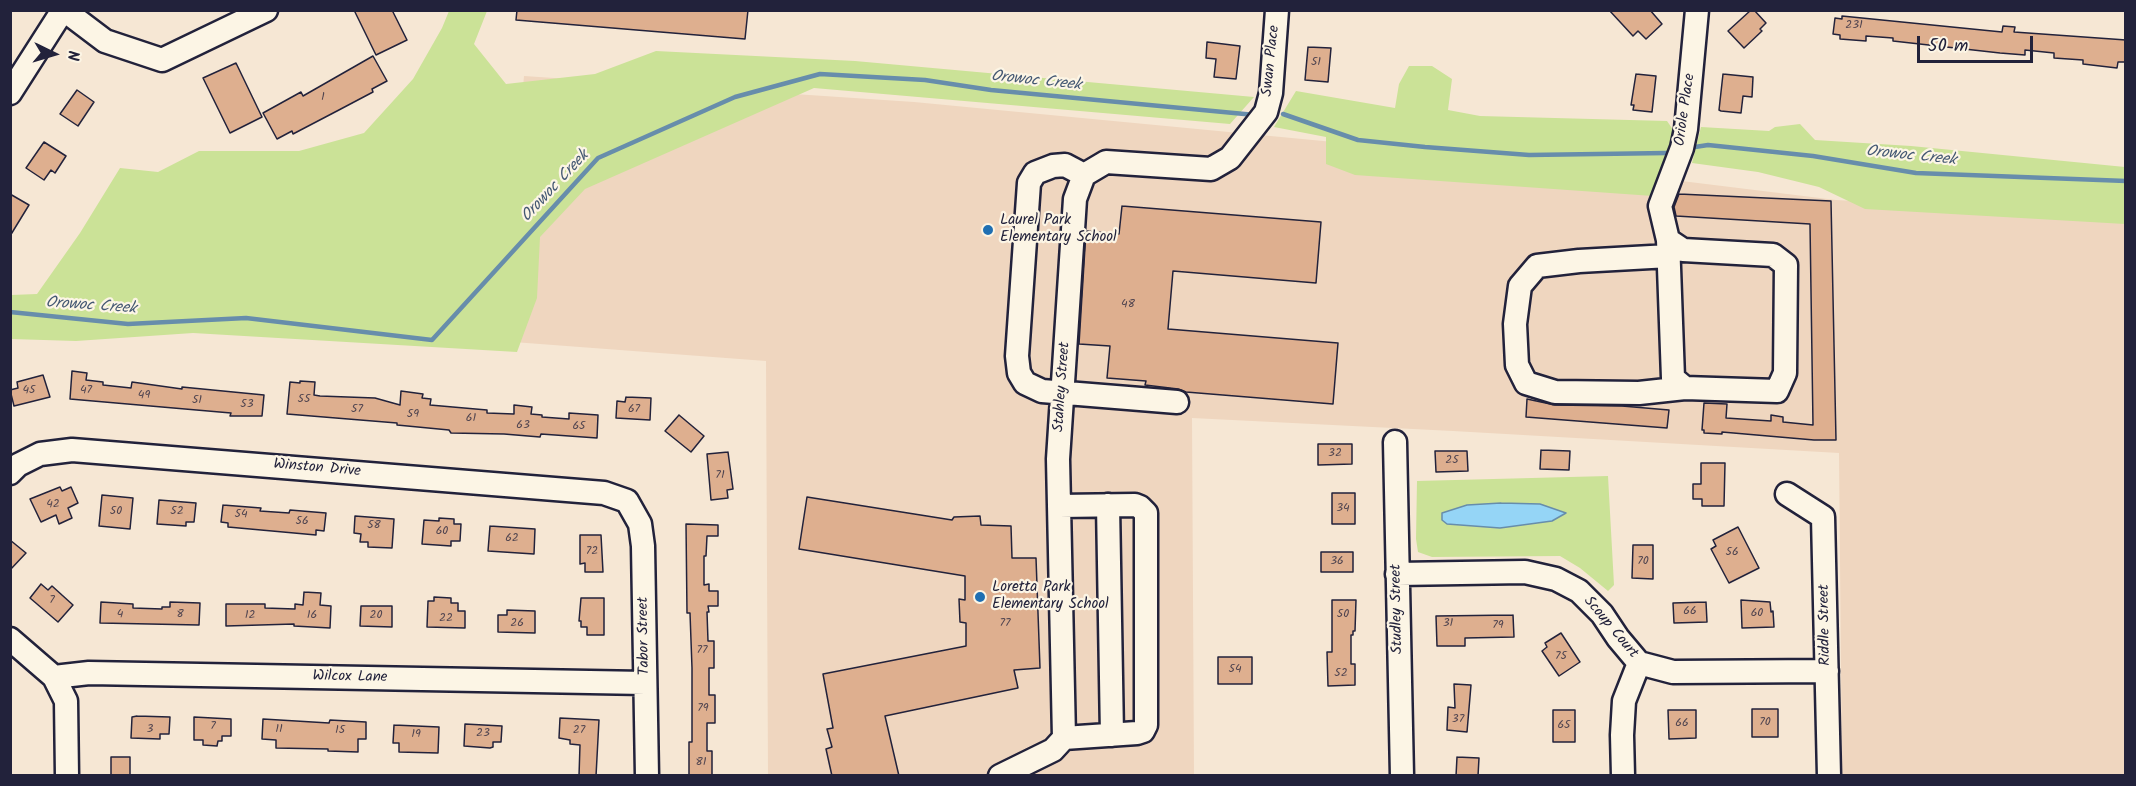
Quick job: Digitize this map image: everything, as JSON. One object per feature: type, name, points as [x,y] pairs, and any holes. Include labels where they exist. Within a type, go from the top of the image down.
[{"type":"street","points":[[10,93],[64,10],[105,41],[162,60],[266,10]]},
{"type":"street","name":"Swan Place","points":[[1084,175],[1106,162],[1211,169],[1230,158],[1266,112],[1272,93],[1277,10]]},
{"type":"street","name":"Oriole Place","points":[[1669,248],[1660,206],[1682,148],[1686,129],[1697,10]]},
{"type":"street","points":[[1084,175],[1065,165],[1053,166],[1035,173],[1029,183],[1017,356],[1019,373],[1025,383],[1042,391],[1177,402]]},
{"type":"street","name":"Stahley Street","points":[[1064,738],[1058,459],[1074,199],[1084,175]]},
{"type":"street","points":[[1669,248],[1673,378],[1685,388]]},
{"type":"street","points":[[1669,248],[1773,255],[1786,265],[1785,373],[1777,391],[1685,388],[1639,393],[1555,392],[1526,383],[1517,365],[1515,324],[1520,286],[1537,266],[1669,248]]},
{"type":"street","name":"Studley Street","points":[[1395,442],[1402,776]]},
{"type":"street","name":"Winston Drive","points":[[10,473],[18,465],[40,454],[72,450],[604,493],[627,501]]},
{"type":"street","name":"Riddle Street","points":[[1787,494],[1823,517],[1829,776]]},
{"type":"street","name":"Tabor Street","points":[[627,501],[640,524],[643,546],[647,776]]},
{"type":"street","points":[[1108,505],[1112,735]]},
{"type":"street","points":[[1000,776],[1053,750],[1064,738],[1137,733],[1143,731],[1146,725],[1146,513],[1136,505],[1059,506]]},
{"type":"street","name":"Scoup Court","points":[[1397,574],[1525,573],[1556,579],[1580,591],[1602,614],[1639,663],[1673,672],[1827,671]]},
{"type":"street","points":[[10,639],[54,677],[66,701],[68,776]]},
{"type":"street","points":[[1623,776],[1624,701],[1639,663]]},
{"type":"street","name":"Wilcox Lane","points":[[54,677],[89,673],[645,683]]},
{"type":"shaded area","points":[[524,76],[914,102],[1470,155],[1836,200],[2125,217],[2125,775],[1842,775],[1839,453],[1192,418],[1194,775],[768,775],[766,361],[500,341]]},
{"type":"green space","points":[[449,11],[487,11],[474,44],[506,84],[595,74],[656,51],[855,61],[1254,97],[1230,124],[814,88],[585,189],[540,237],[537,298],[517,352],[193,333],[76,341],[11,339],[11,295],[37,294],[80,233],[120,168],[158,172],[199,151],[299,151],[364,133],[413,79]]},
{"type":"green space","points":[[1409,66],[1432,66],[1452,79],[1448,110],[1480,116],[1667,121],[1674,131],[1653,196],[1355,175],[1326,164],[1326,137],[1274,127],[1296,91],[1395,108],[1399,84]]},
{"type":"green space","points":[[1800,124],[1815,140],[1911,146],[2125,167],[2125,224],[1865,209],[1819,187],[1758,172],[1692,163],[1701,127],[1769,131],[1775,127]]},
{"type":"green space","points":[[1608,476],[1614,585],[1608,591],[1580,568],[1560,556],[1432,557],[1418,552],[1416,539],[1417,481]]},
{"type":"water","points":[[1540,504],[1566,513],[1552,521],[1500,528],[1447,524],[1442,520],[1442,513],[1467,505]]},
{"type":"building","points":[[354,10],[392,10],[407,40],[376,55]]},
{"type":"building","points":[[517,10],[748,10],[745,39],[516,20]]},
{"type":"building","points":[[1609,10],[1650,10],[1662,24],[1646,39],[1638,31],[1633,36]]},
{"type":"building","points":[[1751,10],[1754,10],[1766,23],[1760,29],[1762,31],[1744,48],[1728,31]]},
{"type":"building","points":[[1842,16],[2002,32],[2003,26],[2015,27],[2014,32],[2126,40],[2126,62],[2118,62],[2117,68],[2083,64],[2083,60],[2054,58],[2054,53],[2025,50],[2025,55],[2000,53],[1866,36],[1866,41],[1840,39],[1840,35],[1833,34],[1835,18],[1842,19]]},
{"type":"building","points":[[1207,42],[1240,46],[1236,79],[1214,77],[1216,59],[1206,58]]},
{"type":"building","points":[[1308,47],[1331,48],[1328,82],[1305,80]]},
{"type":"building","points":[[373,56],[387,81],[372,89],[373,92],[337,111],[293,134],[292,131],[277,139],[263,113],[301,92],[303,96]]},
{"type":"building","points":[[236,63],[262,117],[230,133],[203,78]]},
{"type":"building","points":[[1636,74],[1656,76],[1652,112],[1633,110],[1634,105],[1631,105]]},
{"type":"building","points":[[1723,74],[1753,77],[1752,97],[1743,96],[1741,113],[1719,110]]},
{"type":"building","points":[[77,90],[94,102],[78,126],[60,114]]},
{"type":"building","points":[[44,142],[66,156],[55,173],[51,170],[44,180],[26,168]]},
{"type":"building","points":[[10,194],[29,205],[10,236]]},
{"type":"building","points":[[1679,194],[1831,201],[1836,440],[1722,432],[1722,434],[1704,433],[1702,430],[1704,403],[1727,404],[1726,418],[1771,421],[1771,415],[1783,417],[1783,422],[1813,425],[1810,224],[1676,216],[1674,207]]},
{"type":"building","points":[[1122,206],[1321,222],[1316,283],[1173,271],[1168,329],[1338,343],[1333,404],[1186,392],[1145,385],[1146,381],[1107,378],[1110,346],[1079,344],[1086,231],[1119,234]]},
{"type":"building","points":[[72,371],[87,373],[86,380],[103,382],[103,385],[131,388],[132,382],[182,389],[182,387],[264,395],[262,416],[230,416],[231,413],[70,399]]},
{"type":"building","points":[[43,375],[50,397],[14,406],[10,390],[18,388],[17,382]]},
{"type":"building","points":[[300,381],[315,382],[314,395],[320,396],[375,398],[400,405],[401,391],[423,394],[422,398],[431,399],[430,405],[487,410],[487,413],[514,414],[514,405],[532,407],[531,414],[542,415],[542,417],[569,419],[569,413],[598,415],[597,438],[541,434],[540,437],[451,433],[449,430],[397,425],[397,423],[287,414],[290,382],[300,383]]},
{"type":"building","points":[[626,397],[651,398],[650,420],[616,418],[617,401],[625,402]]},
{"type":"building","points":[[1527,399],[1555,405],[1622,406],[1669,410],[1667,428],[1526,417]]},
{"type":"building","points":[[679,415],[704,436],[691,452],[665,431]]},
{"type":"building","points":[[1318,444],[1352,444],[1352,464],[1318,465]]},
{"type":"building","points":[[1541,450],[1570,451],[1569,470],[1540,469]]},
{"type":"building","points":[[1435,451],[1467,451],[1468,471],[1436,472]]},
{"type":"building","points":[[728,452],[733,489],[727,490],[728,498],[711,500],[707,454]]},
{"type":"building","points":[[1701,463],[1725,463],[1724,506],[1702,506],[1702,499],[1693,499],[1693,484],[1701,484]]},
{"type":"building","points":[[60,487],[62,491],[71,487],[78,503],[68,508],[72,518],[59,524],[56,515],[41,522],[30,499]]},
{"type":"building","points":[[1332,493],[1355,493],[1355,524],[1332,524]]},
{"type":"building","points":[[102,495],[133,498],[130,529],[99,526]]},
{"type":"building","points":[[807,497],[952,520],[954,517],[980,516],[981,525],[1011,526],[1012,558],[1036,558],[1040,668],[1014,670],[1018,688],[885,716],[899,776],[832,776],[826,749],[832,747],[827,729],[833,728],[823,674],[966,646],[966,623],[960,622],[959,599],[965,600],[965,576],[799,549]]},
{"type":"building","points":[[159,500],[196,503],[194,522],[186,522],[186,526],[157,524]]},
{"type":"building","points":[[223,505],[261,508],[260,511],[289,513],[290,510],[326,513],[324,531],[316,530],[316,535],[228,527],[228,523],[221,522]]},
{"type":"building","points":[[355,516],[394,519],[392,548],[368,547],[368,542],[360,542],[361,534],[354,533]]},
{"type":"building","points":[[439,518],[454,519],[454,524],[461,524],[460,541],[451,541],[451,546],[422,544],[424,520],[439,521]]},
{"type":"building","points":[[686,524],[718,525],[718,536],[707,536],[706,556],[704,556],[704,585],[709,584],[709,591],[718,591],[718,606],[708,606],[709,612],[707,612],[708,641],[714,641],[714,668],[709,668],[709,695],[715,695],[715,723],[707,723],[707,751],[712,751],[712,776],[689,776],[689,742],[692,742],[692,668],[690,613],[687,613]]},
{"type":"building","points":[[490,526],[535,529],[534,554],[488,551]]},
{"type":"building","points":[[1738,527],[1759,568],[1729,583],[1711,549],[1716,546],[1713,540]]},
{"type":"building","points":[[580,535],[601,535],[603,572],[585,572],[585,563],[580,564]]},
{"type":"building","points":[[10,540],[26,553],[10,570]]},
{"type":"building","points":[[1633,545],[1653,545],[1653,579],[1632,578]]},
{"type":"building","points":[[1321,552],[1353,552],[1353,572],[1321,572]]},
{"type":"building","points":[[41,584],[48,590],[52,586],[73,605],[58,622],[30,598]]},
{"type":"building","points":[[304,592],[321,593],[320,605],[331,606],[330,628],[294,626],[294,624],[226,626],[226,604],[265,604],[265,608],[295,609],[295,604],[303,605]]},
{"type":"building","points":[[434,597],[451,598],[451,603],[458,603],[458,611],[465,611],[465,628],[427,627],[428,601],[434,601]]},
{"type":"building","points":[[581,598],[604,598],[604,635],[587,635],[587,627],[581,627],[581,621],[579,621]]},
{"type":"building","points":[[1332,600],[1356,600],[1355,631],[1351,635],[1351,664],[1355,664],[1355,685],[1328,686],[1327,652],[1332,652]]},
{"type":"building","points":[[1741,600],[1770,602],[1774,627],[1742,628]]},
{"type":"building","points":[[101,602],[133,604],[133,608],[162,609],[162,607],[170,607],[170,602],[200,603],[199,625],[100,623]]},
{"type":"building","points":[[1706,602],[1707,622],[1674,623],[1673,603]]},
{"type":"building","points":[[361,606],[392,606],[392,627],[360,626]]},
{"type":"building","points":[[507,610],[535,611],[535,633],[498,632],[498,615],[507,615]]},
{"type":"building","points":[[1513,615],[1514,637],[1465,638],[1465,646],[1437,646],[1436,616]]},
{"type":"building","points":[[1561,633],[1580,662],[1559,676],[1542,651],[1547,647],[1545,643]]},
{"type":"building","points":[[1218,657],[1252,657],[1252,684],[1218,684]]},
{"type":"building","points":[[1454,684],[1471,685],[1467,732],[1447,730],[1448,707],[1455,708]]},
{"type":"building","points":[[1752,709],[1778,709],[1778,737],[1752,737]]},
{"type":"building","points":[[1553,710],[1575,710],[1575,742],[1553,742]]},
{"type":"building","points":[[1668,710],[1696,710],[1696,738],[1669,739]]},
{"type":"building","points":[[132,717],[170,717],[169,734],[160,734],[160,739],[131,738]]},
{"type":"building","points":[[194,717],[231,719],[231,736],[222,736],[222,741],[218,741],[217,746],[203,745],[203,740],[194,740]]},
{"type":"building","points":[[560,718],[599,720],[596,776],[579,776],[580,745],[570,744],[570,740],[559,738]]},
{"type":"building","points":[[263,719],[329,723],[330,720],[366,722],[366,739],[358,739],[358,752],[276,748],[276,740],[262,739]]},
{"type":"building","points":[[465,724],[502,726],[501,742],[493,742],[493,747],[490,748],[464,746]]},
{"type":"building","points":[[394,725],[439,727],[438,753],[399,752],[399,743],[393,743]]},
{"type":"building","points":[[111,757],[130,757],[130,776],[111,776]]},
{"type":"building","points":[[1457,757],[1479,758],[1478,776],[1456,776]]},
{"type":"waterway","name":"Orowoc Creek","points":[[10,312],[128,324],[246,318],[432,340],[598,158],[735,97],[820,74],[925,80],[991,90],[1255,115]]},
{"type":"waterway","name":"Orowoc Creek","points":[[1283,114],[1358,140],[1425,147],[1529,155],[1667,153]]},
{"type":"waterway","name":"Orowoc Creek","points":[[1695,147],[1708,145],[1813,156],[1916,173],[2126,181]]},
{"type":"place","name":"Laurel Park Elementary School","points":[[988,230]]},
{"type":"place","name":"Loretta Park Elementary School","points":[[980,597]]}]
